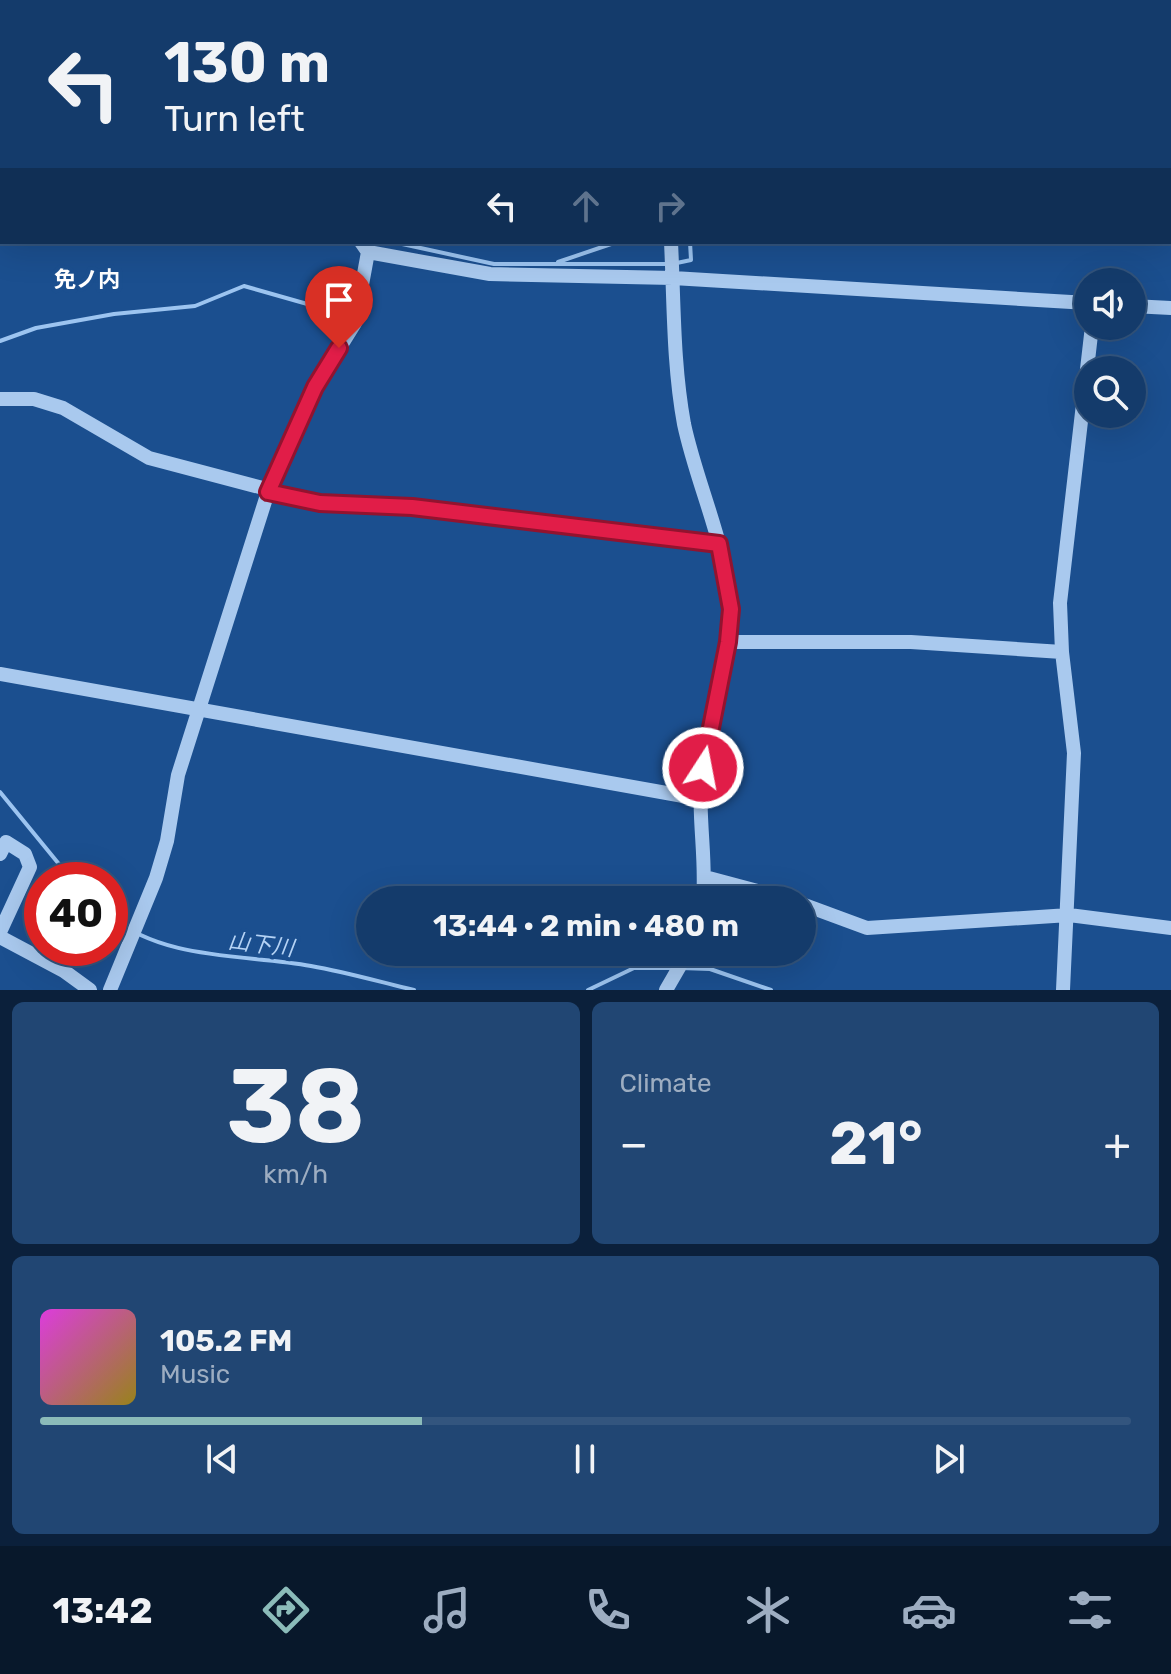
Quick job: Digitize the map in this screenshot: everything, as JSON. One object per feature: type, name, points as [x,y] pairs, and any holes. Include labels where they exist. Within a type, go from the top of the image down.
[{"type":"street","points":[[671,244],[684,420],[698,483],[719,544],[731,609],[700,799],[704,886]]},
{"type":"street","points":[[110,990],[156,878],[167,841],[178,775],[268,492],[315,387],[355,323],[365,247],[477,273],[673,278],[1074,302]]},
{"type":"street","points":[[1146,307],[1171,308]]},
{"type":"street","points":[[1063,990],[1069,915],[1074,753],[1062,652],[1060,603],[1090,340]]},
{"type":"street","points":[[0,399],[34,399],[63,408],[149,458],[268,492],[320,503],[412,507],[719,544]]},
{"type":"street","points":[[728,642],[911,642],[1062,652]]},
{"type":"street","points":[[0,674],[700,799]]},
{"type":"street","points":[[0,854],[6,842],[25,854],[30,867],[0,934],[90,990]]},
{"type":"street","points":[[705,877],[739,886]]},
{"type":"street","points":[[816,909],[867,928],[1069,915],[1171,928]]},
{"type":"street","points":[[666,990],[680,966]]},
{"type":"waterway","points":[[402,244],[494,264],[672,264],[691,260],[690,244]]},
{"type":"waterway","points":[[558,262],[611,244]]},
{"type":"waterway","points":[[0,341],[36,328],[114,314],[195,306],[244,286],[346,315],[357,277]]},
{"type":"waterway","name":"山下川","points":[[0,792],[57,862]]},
{"type":"waterway","name":"山下川","points":[[128,928],[180,948],[311,966],[414,990]]},
{"type":"waterway","name":"山下川","points":[[588,990],[634,968],[673,968]]},
{"type":"waterway","name":"山下川","points":[[681,968],[710,969],[771,990]]},
{"type":"district","name":"免ノ内","points":[[87,279]]},
{"type":"route","points":[[339,348],[315,387],[268,492],[320,503],[412,507],[719,544],[731,609],[728,642],[703,768]]}]
